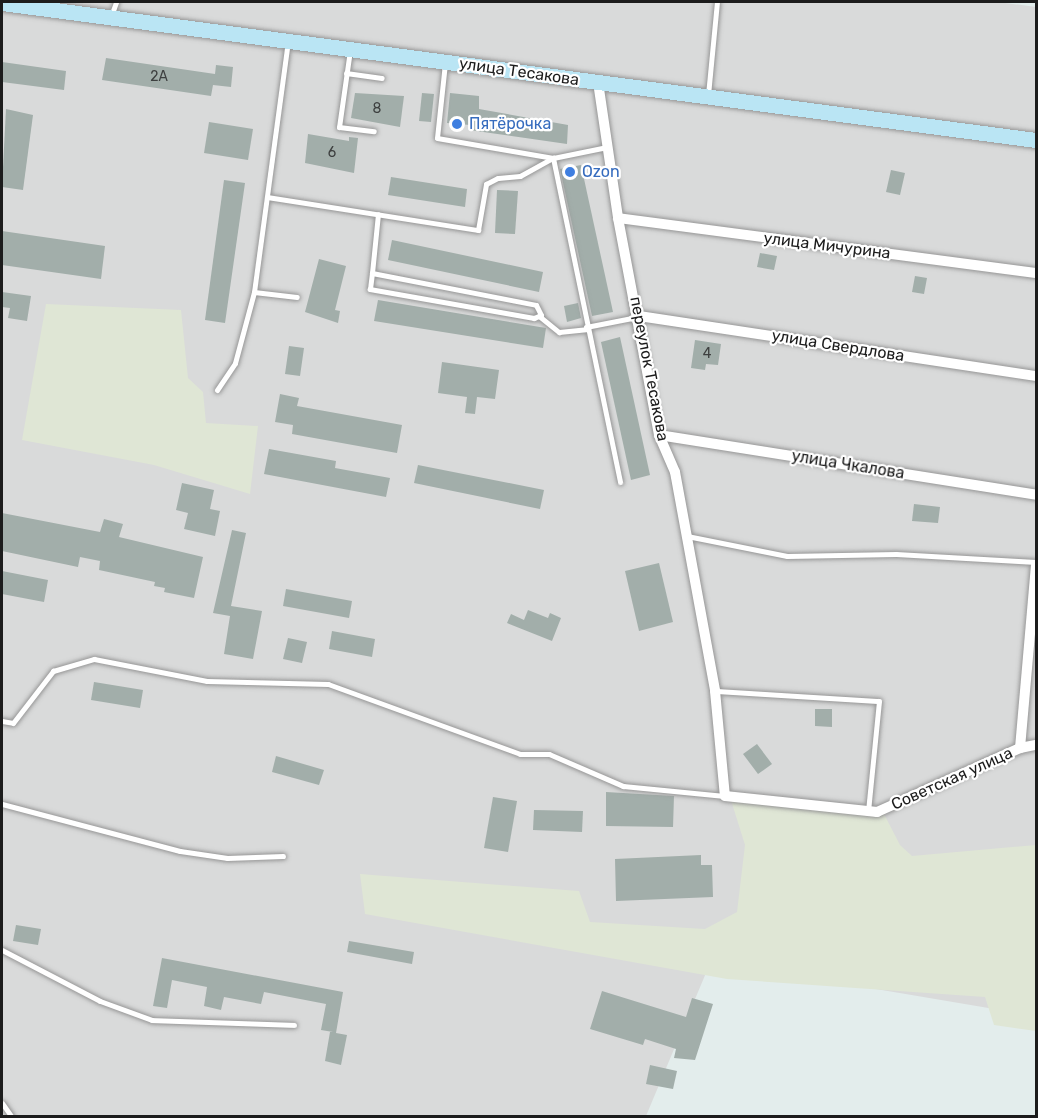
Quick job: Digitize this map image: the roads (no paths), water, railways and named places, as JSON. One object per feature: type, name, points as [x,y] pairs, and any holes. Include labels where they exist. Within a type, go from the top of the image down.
[{"type":"main road","name":"улица Тесакова","points":[[2,3],[114,9],[289,40],[1036,140]]},
{"type":"street","name":"переулок Тесакова","points":[[598,82],[618,218],[639,316],[659,435],[675,472],[715,691],[725,796]]},
{"type":"street","name":"улица Мичурина","points":[[618,218],[1036,273]]},
{"type":"street","name":"улица Свердлова","points":[[639,316],[1036,376]]},
{"type":"street","name":"улица Чкалова","points":[[659,435],[1036,495]]},
{"type":"street","points":[[1020,748],[1034,612],[1036,564]]},
{"type":"street","name":"Советская улица","points":[[725,796],[877,813],[1020,748],[1036,745]]},
{"type":"lane","points":[[708,97],[717,2]]},
{"type":"lane","points":[[217,390],[235,363],[254,292],[289,40]]},
{"type":"lane","points":[[350,48],[339,127],[374,131]]},
{"type":"lane","points":[[445,62],[437,138],[552,158]]},
{"type":"lane","points":[[346,73],[382,78]]},
{"type":"lane","points":[[267,197],[478,230],[486,184],[498,178],[520,176],[552,158],[608,147]]},
{"type":"lane","points":[[552,158],[620,482]]},
{"type":"lane","points":[[378,214],[370,289],[538,316],[559,332],[639,316]]},
{"type":"lane","points":[[372,273],[536,305],[541,310],[538,316]]},
{"type":"lane","points":[[254,292],[297,297]]},
{"type":"lane","points":[[687,536],[788,556],[896,554],[1036,564]]},
{"type":"lane","points":[[2,721],[14,723],[53,671],[94,659],[207,681],[328,684],[520,754],[549,754],[623,786],[725,796]]},
{"type":"lane","points":[[715,691],[879,701],[868,812]]},
{"type":"lane","points":[[2,804],[180,852],[227,858],[283,856]]},
{"type":"lane","points":[[2,950],[100,1000],[152,1020],[294,1025]]},
{"type":"lane","points":[[2,1103],[11,1116]]},
{"type":"place","name":"Пятёрочка","points":[[457,124]]},
{"type":"place","name":"Ozon","points":[[570,172]]}]
